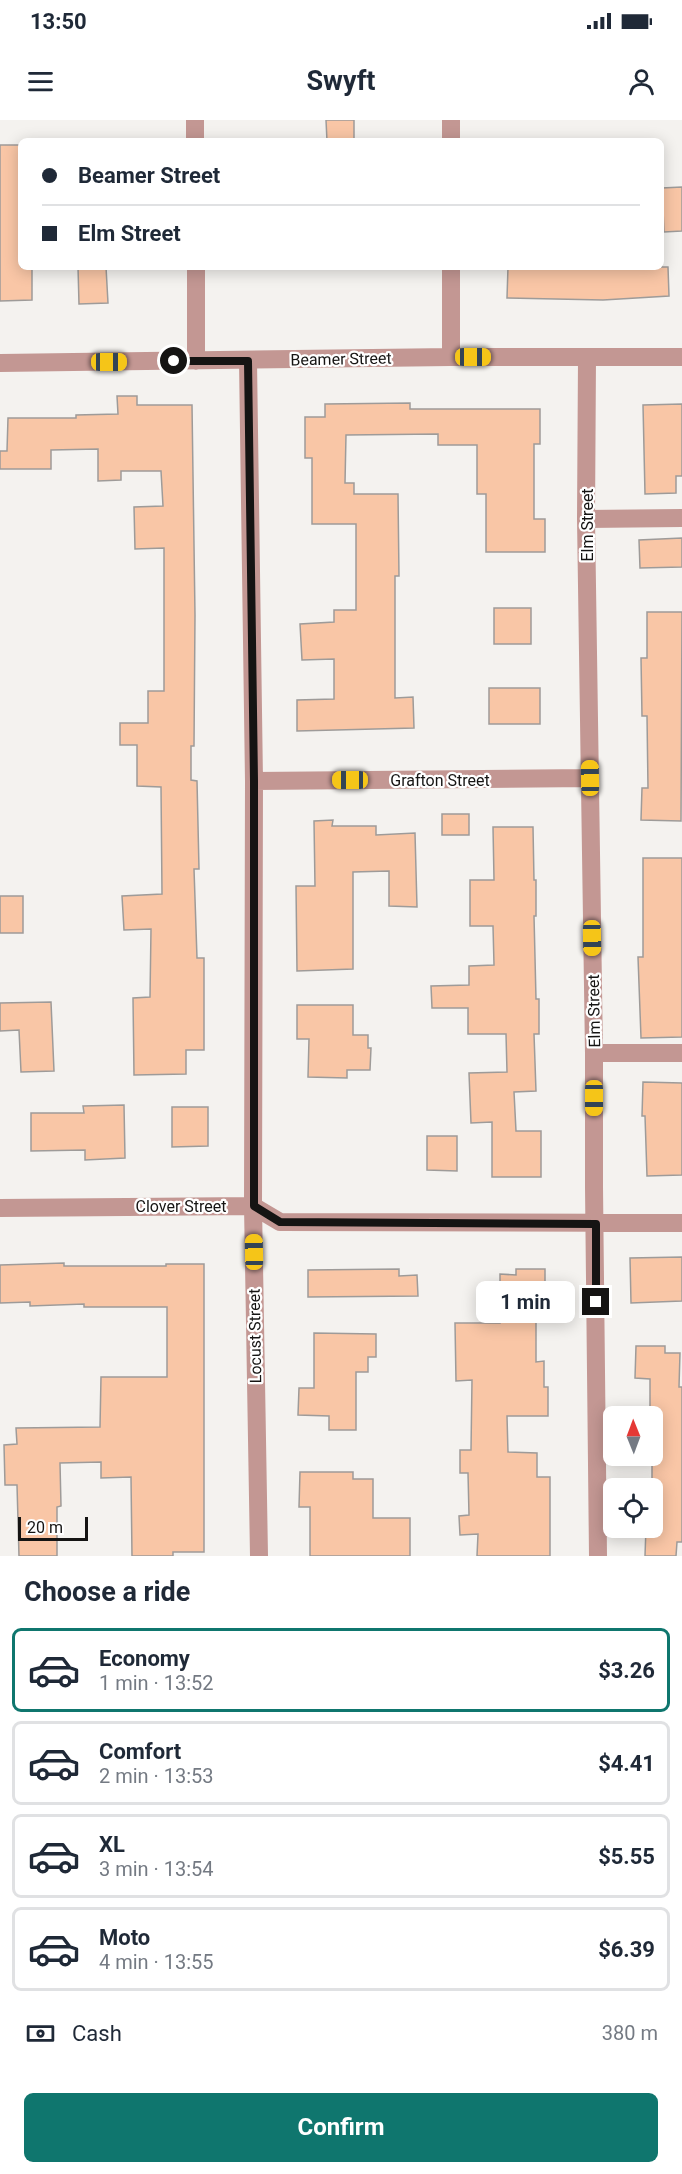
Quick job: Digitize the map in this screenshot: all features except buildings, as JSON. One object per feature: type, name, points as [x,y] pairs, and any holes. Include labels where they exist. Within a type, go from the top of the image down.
[{"type":"street","points":[[195,120],[195,138]]},
{"type":"street","points":[[451,120],[451,138]]},
{"type":"street","points":[[196,270],[196,361]]},
{"type":"street","points":[[451,270],[451,357]]},
{"type":"street","name":"Beamer Street","points":[[0,363],[451,357],[682,357]]},
{"type":"street","name":"Elm Street","points":[[587,358],[586,519],[596,1224],[598,1556]]},
{"type":"street","name":"Locust Street","points":[[248,361],[254,781],[254,1206],[259,1556]]},
{"type":"street","points":[[586,519],[682,518]]},
{"type":"street","name":"Grafton Street","points":[[254,781],[590,778]]},
{"type":"street","points":[[594,1053],[682,1053]]},
{"type":"street","points":[[254,1206],[280,1222],[682,1223]]},
{"type":"street","name":"Clover Street","points":[[0,1208],[254,1206]]},
{"type":"route","points":[[174,361],[248,361],[254,781],[254,1206],[280,1222],[596,1224],[596,1302]]}]
